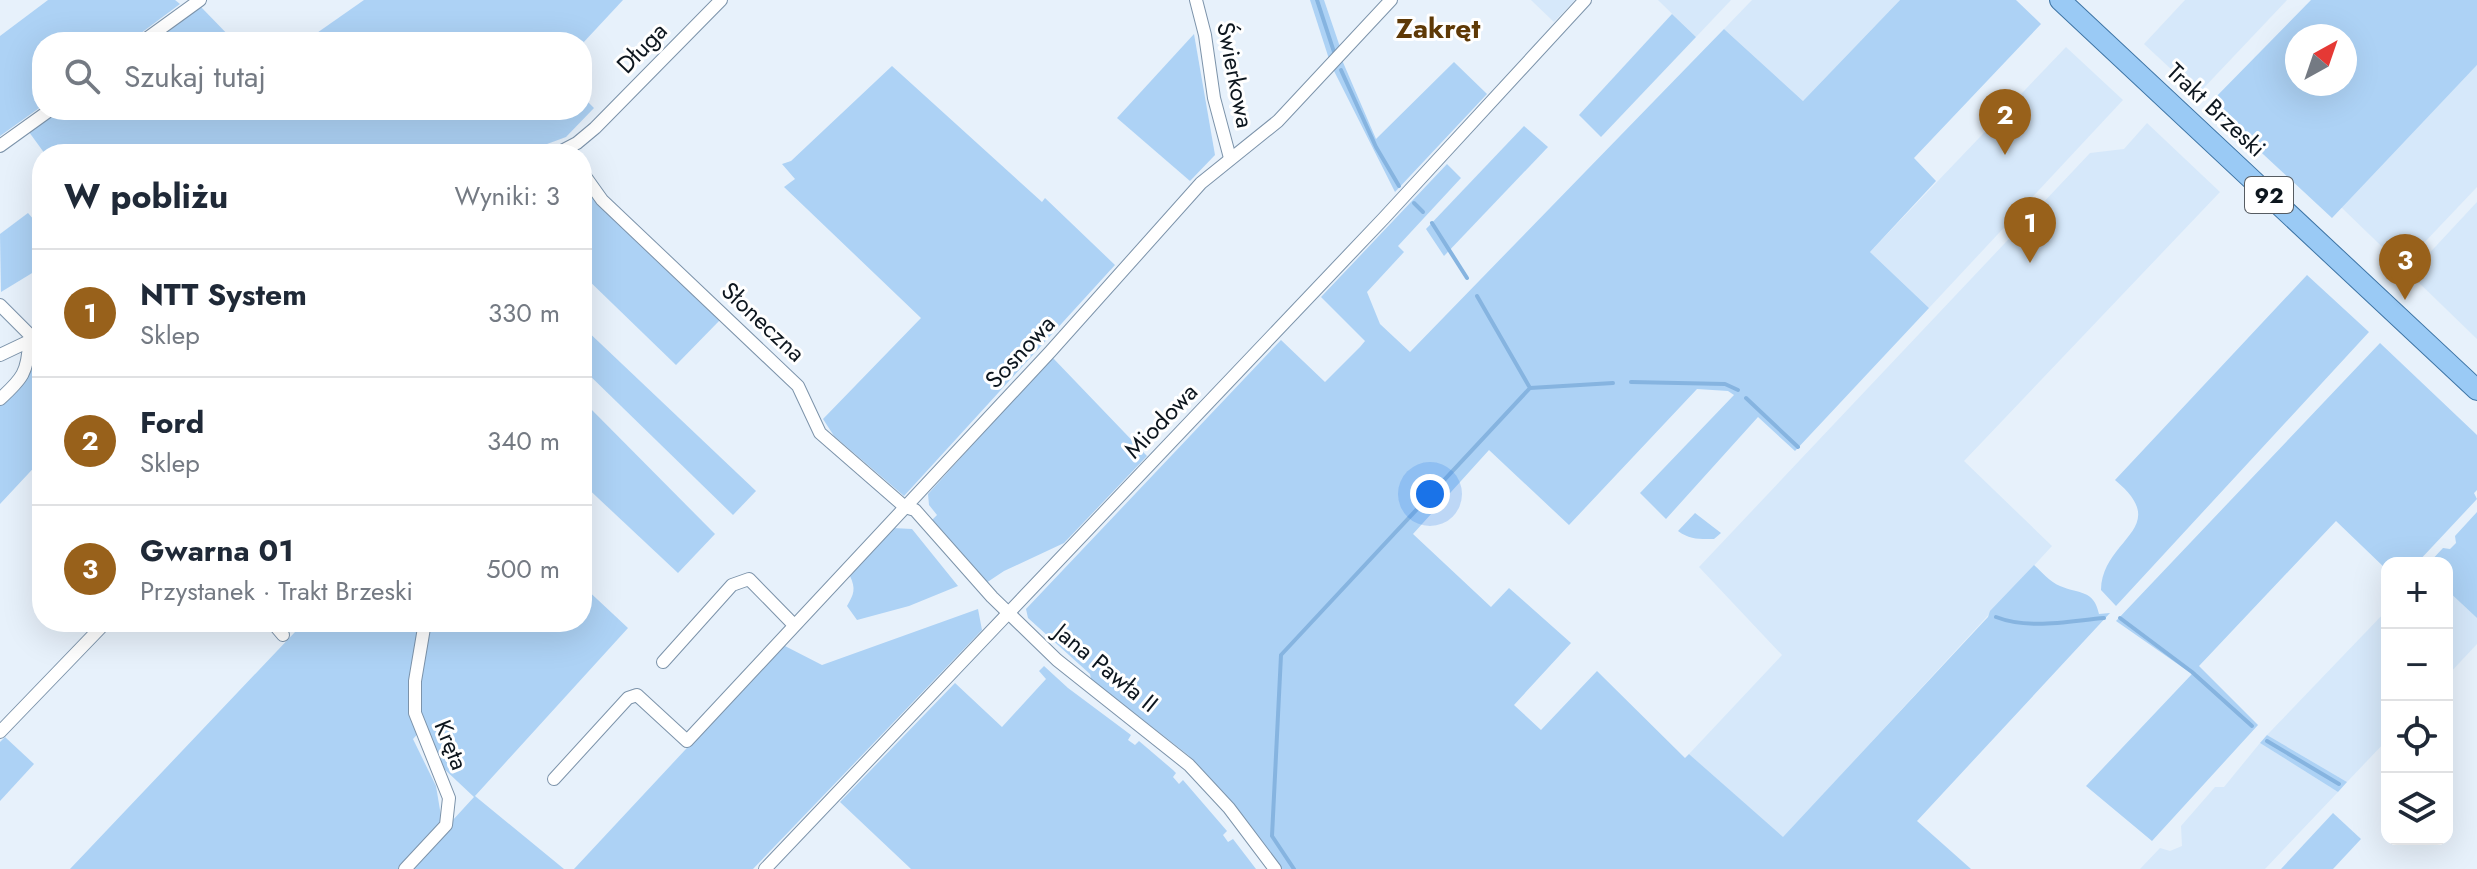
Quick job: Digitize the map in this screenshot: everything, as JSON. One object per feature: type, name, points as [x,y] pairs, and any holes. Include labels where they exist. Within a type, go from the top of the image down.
[{"type":"main road","name":"Trakt Brzeski","points":[[2060,0],[2477,390]]},
{"type":"street","points":[[156,32],[200,0]]},
{"type":"street","name":"Długa","points":[[575,144],[595,128],[721,0]]},
{"type":"street","name":"Świerkowa","points":[[1196,0],[1205,35],[1214,98],[1230,158]]},
{"type":"street","name":"Sosnowa","points":[[554,779],[628,698],[637,695],[687,741],[1050,352],[1201,183],[1278,121],[1391,0]]},
{"type":"street","name":"Miodowa","points":[[765,869],[1384,218],[1585,0]]},
{"type":"street","points":[[0,146],[36,120]]},
{"type":"street","name":"Słoneczna","points":[[592,186],[602,200],[798,386],[820,433],[905,507]]},
{"type":"street","points":[[0,305],[32,336]]},
{"type":"street","points":[[0,355],[32,343]]},
{"type":"street","points":[[0,399],[25,373],[32,354]]},
{"type":"street","name":"Jana Pawła II","points":[[905,507],[915,510],[972,577],[1057,660],[1189,765],[1229,808],[1275,869]]},
{"type":"street","points":[[663,662],[732,585],[749,579],[794,625]]},
{"type":"street","points":[[0,732],[96,632]]},
{"type":"street","name":"Kręta","points":[[405,869],[446,825],[448,813],[449,798],[415,713],[415,681],[423,632]]},
{"type":"shaded area","points":[[48,0],[175,0],[180,4],[142,32],[32,32],[32,113],[0,136],[0,36]]},
{"type":"shaded area","points":[[364,0],[623,0],[592,33],[318,32]]},
{"type":"shaded area","points":[[1310,0],[1324,0],[1340,47],[1329,59]]},
{"type":"shaded area","points":[[1531,0],[1575,0],[1554,22]]},
{"type":"shaded area","points":[[1658,0],[1731,0],[1696,37]]},
{"type":"shaded area","points":[[1752,0],[1900,0],[1803,101],[1724,29]]},
{"type":"shaded area","points":[[1900,0],[2016,0],[2041,24],[1914,158],[1936,181],[1870,252],[1929,308],[1795,451],[1758,417],[1666,519],[1640,493],[1734,395],[1728,391],[1697,389],[1569,525],[1489,450],[1413,534],[1491,607],[1509,588],[1571,643],[1514,705],[1541,730],[1597,671],[1685,758],[1689,754],[1783,837],[2034,565],[2056,584],[2089,596],[2099,614],[2110,613],[1917,821],[1971,869],[1282,869],[1233,804],[1188,755],[1091,679],[1090,674],[1028,618],[1026,609],[1281,340],[1325,382],[1360,347],[1365,341],[1321,297],[1447,164],[1461,178],[1398,246],[1404,252],[1367,292],[1380,324],[1410,352],[1724,29],[1803,101]]},
{"type":"shaded area","points":[[2185,0],[2287,0],[2198,94],[2144,44]]},
{"type":"shaded area","points":[[2311,0],[2477,0],[2477,65],[2332,218],[2209,104],[2285,27],[2285,96],[2357,96],[2357,24],[2287,24]]},
{"type":"shaded area","points":[[201,7],[225,32],[167,32]]},
{"type":"shaded area","points":[[1672,14],[1696,37],[1601,137],[1579,115]]},
{"type":"shaded area","points":[[1194,34],[1215,155],[1190,181],[1117,118]]},
{"type":"shaded area","points":[[2066,47],[2123,100],[1929,308],[1870,252]]},
{"type":"shaded area","points":[[1342,60],[1376,139],[1454,62],[1487,94],[1395,192],[1333,69]]},
{"type":"shaded area","points":[[2477,65],[2477,187],[2402,266],[2341,207]]},
{"type":"shaded area","points":[[892,66],[1042,202],[1045,198],[1115,265],[904,496],[834,436],[823,419],[921,318],[784,187],[795,179],[782,164],[791,161]]},
{"type":"shaded area","points":[[46,120],[582,120],[566,137],[547,144],[38,144],[29,132]]},
{"type":"shaded area","points":[[2147,123],[2220,192],[1964,461],[2052,546],[1783,838],[1689,754],[1782,655],[1699,567],[2090,153],[2124,149]]},
{"type":"shaded area","points":[[1524,126],[1548,147],[1444,256],[1426,229]]},
{"type":"shaded area","points":[[592,198],[720,320],[676,365],[592,284]]},
{"type":"shaded area","points":[[2477,202],[2477,339],[2410,274]]},
{"type":"shaded area","points":[[28,213],[32,218],[32,273],[1,292],[0,234]]},
{"type":"shaded area","points":[[2307,275],[2369,332],[2116,606],[2101,590],[2104,572],[2137,523],[2138,511],[2131,497],[2115,480]]},
{"type":"shaded area","points":[[592,335],[756,491],[733,515],[592,378]]},
{"type":"shaded area","points":[[2380,343],[2477,435],[2477,490],[2474,493],[2477,499],[2423,557],[2381,557],[2381,564],[2336,521],[2199,666],[2258,725],[2152,841],[2086,786],[2192,674],[2116,621]]},
{"type":"shaded area","points":[[1052,357],[1147,456],[1064,543],[1004,571],[986,583],[932,520],[937,515],[929,505],[928,494]]},
{"type":"shaded area","points":[[32,369],[32,470],[0,504],[0,405],[13,395]]},
{"type":"shaded area","points":[[592,410],[715,534],[678,573],[592,492]]},
{"type":"shaded area","points":[[2477,512],[2477,618],[2453,596],[2453,557],[2435,557],[2443,548],[2450,549],[2456,543],[2455,536]]},
{"type":"shaded area","points":[[1695,513],[1721,533],[1714,539],[1700,539],[1678,531]]},
{"type":"shaded area","points":[[893,528],[912,529],[958,586],[909,606],[857,620],[847,606],[853,591],[850,576]]},
{"type":"shaded area","points":[[592,594],[628,628],[475,796],[564,869],[408,869],[474,797],[441,766],[424,727],[413,739],[436,786],[442,822],[398,869],[70,869],[295,632],[592,632]]},
{"type":"shaded area","points":[[2453,596],[2477,618],[2477,644],[2453,670]]},
{"type":"shaded area","points":[[978,609],[982,630],[753,869],[574,869],[783,645],[822,665]]},
{"type":"shaded area","points":[[2381,616],[2381,746],[2347,782],[2267,735]]},
{"type":"shaded area","points":[[1044,666],[1131,735],[1128,740],[1135,745],[1139,741],[1173,770],[1176,773],[1173,777],[1179,784],[1183,780],[1227,831],[1223,835],[1228,842],[1233,839],[1256,869],[911,869],[840,802],[955,683],[1002,727],[1046,679],[1039,671]]},
{"type":"shaded area","points":[[2267,735],[2347,782],[2338,792],[2260,743]]},
{"type":"shaded area","points":[[5,737],[34,764],[0,801],[0,742]]},
{"type":"shaded area","points":[[2260,743],[2338,792],[2265,869],[2140,869],[2160,848],[2170,851],[2182,846],[2181,826],[2215,787],[2224,787]]},
{"type":"shaded area","points":[[2333,813],[2361,839],[2333,869],[2281,869]]},
{"type":"waterway","points":[[1317,0],[1334,52]]},
{"type":"waterway","points":[[1341,70],[1376,147],[1399,186]]},
{"type":"waterway","points":[[1414,203],[1423,212]]},
{"type":"waterway","points":[[1432,223],[1467,278]]},
{"type":"waterway","points":[[1294,869],[1272,836],[1281,655],[1530,388],[1477,296]]},
{"type":"waterway","points":[[1631,382],[1725,384],[1738,390]]},
{"type":"waterway","points":[[1530,388],[1613,383]]},
{"type":"waterway","points":[[1746,398],[1798,447]]},
{"type":"waterway","points":[[1996,617],[2036,624],[2104,618]]},
{"type":"waterway","points":[[2120,618],[2192,672],[2252,726]]},
{"type":"waterway","points":[[2267,741],[2339,784]]},
{"type":"place","name":"Ford","points":[[2005,155]]},
{"type":"place","name":"NTT System","points":[[2030,263]]},
{"type":"place","name":"Gwarna 01","points":[[2405,300]]},
{"type":"district","name":"Zakręt","points":[[1438,28]]}]
